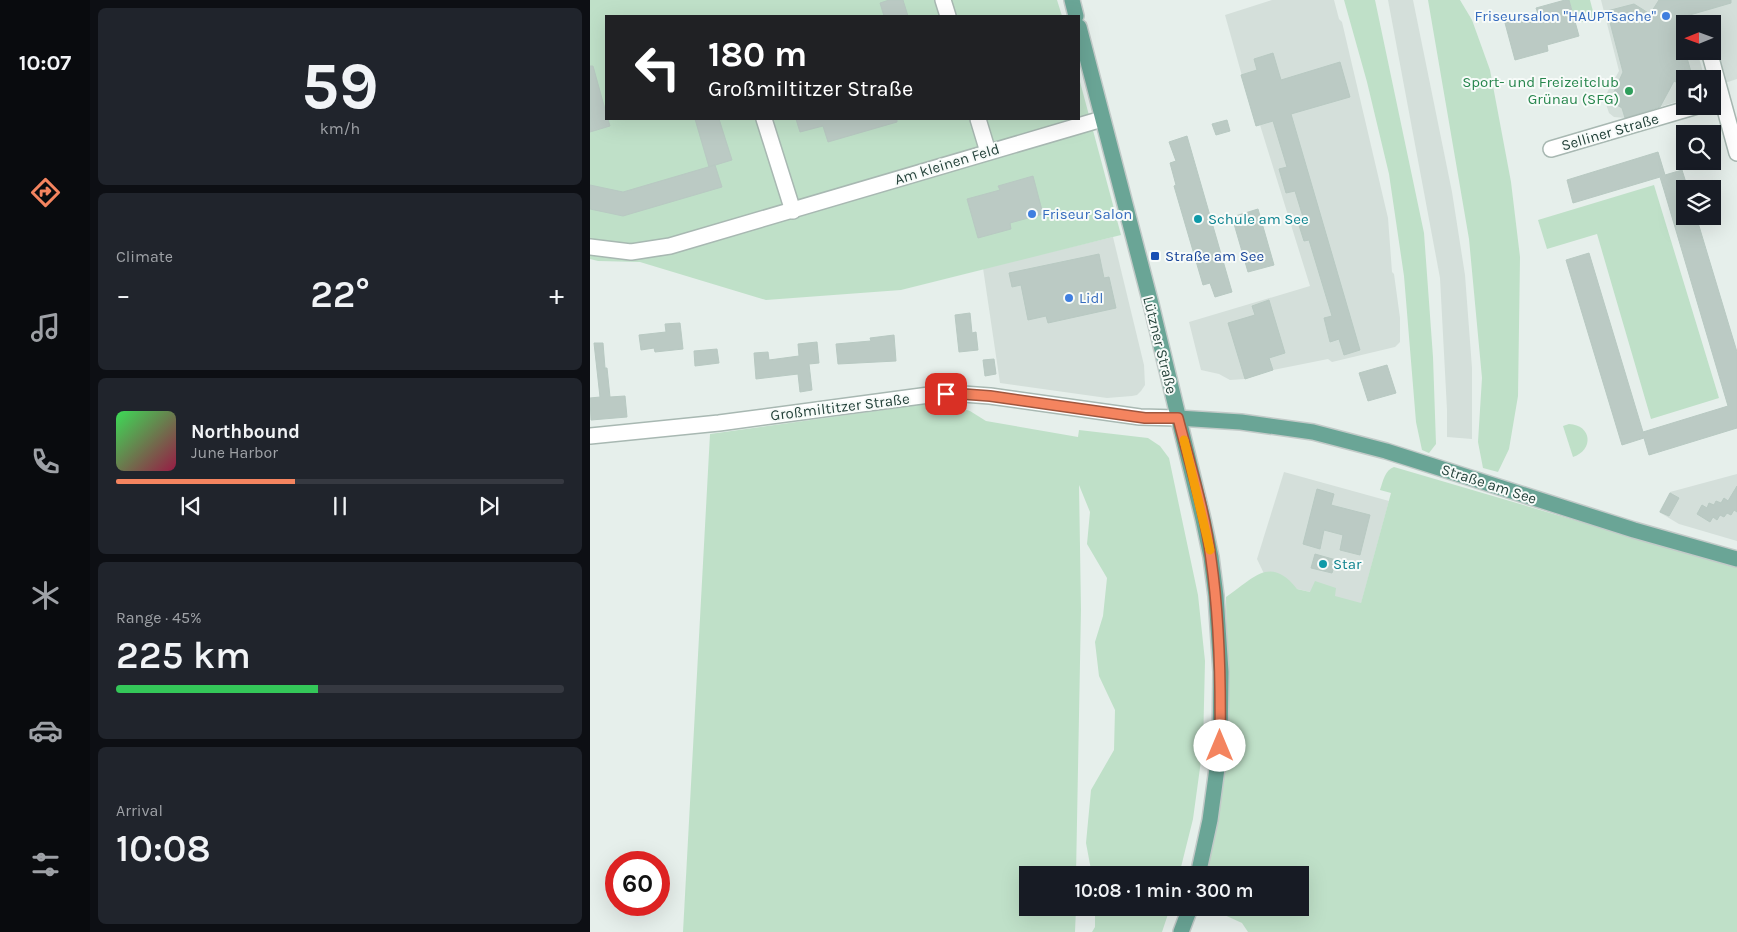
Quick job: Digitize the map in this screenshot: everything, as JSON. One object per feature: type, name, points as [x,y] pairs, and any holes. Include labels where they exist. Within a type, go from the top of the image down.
[{"type":"main road","points":[[1072,0],[1076,15]]},
{"type":"main road","name":"Lützner Straße","points":[[1080,31],[1130,222],[1211,557],[1216,596],[1221,672],[1220,746],[1210,820],[1200,866]]},
{"type":"main road","name":"Straße am See","points":[[1178,418],[1233,421],[1313,432],[1386,451],[1634,530],[1737,559]]},
{"type":"main road","points":[[1181,932],[1187,916]]},
{"type":"street","points":[[943,0],[948,15]]},
{"type":"street","points":[[1721,108],[1737,153]]},
{"type":"street","name":"Selliner Straße","points":[[1551,149],[1676,112]]},
{"type":"street","name":"Am kleinen Feld","points":[[590,248],[631,252],[670,246],[1102,119]]},
{"type":"street","points":[[764,120],[793,211]]},
{"type":"street","points":[[978,120],[988,152]]},
{"type":"street","name":"Großmiltitzer Straße","points":[[590,436],[700,425],[929,395],[963,394],[1075,407],[1140,417],[1178,418]]},
{"type":"shaded area","points":[[1272,0],[1334,0],[1339,19],[1342,22],[1388,218],[1392,272],[1394,274],[1400,318],[1400,342],[1395,347],[1332,362],[1328,359],[1273,370],[1245,379],[1230,380],[1219,374],[1201,370],[1189,322],[1310,286],[1260,125],[1256,126],[1225,15]]},
{"type":"shaded area","points":[[1388,0],[1413,0],[1452,192],[1465,275],[1472,368],[1472,439],[1447,437],[1440,278]]},
{"type":"shaded area","points":[[1601,0],[1681,0],[1686,15],[1676,15],[1676,60],[1700,60],[1702,70],[1676,70],[1676,102],[1625,118],[1614,117],[1609,113],[1604,98],[1619,71]]},
{"type":"shaded area","points":[[1685,0],[1737,0],[1737,79],[1721,84],[1721,70],[1707,70],[1704,60],[1721,60],[1721,15],[1690,15]]},
{"type":"shaded area","points":[[1113,237],[1144,365],[1145,385],[1141,391],[1137,395],[1107,398],[1000,383],[983,268]]},
{"type":"shaded area","points":[[1284,472],[1389,501],[1361,604],[1268,582],[1257,559]]},
{"type":"shaded area","points":[[1737,474],[1737,541],[1679,524],[1659,512],[1670,492]]},
{"type":"green space","points":[[590,0],[1057,0],[1062,15],[605,15],[605,120],[1080,120],[1080,82],[1121,235],[901,290],[766,300],[640,262],[598,261],[590,259]]},
{"type":"green space","points":[[1344,0],[1375,0],[1424,233],[1433,357],[1436,444],[1429,453],[1422,450],[1416,422],[1404,276],[1389,174],[1367,82]]},
{"type":"green space","points":[[1428,0],[1460,0],[1472,20],[1490,70],[1511,182],[1520,257],[1518,396],[1509,449],[1498,472],[1483,468],[1478,442],[1482,378],[1469,239]]},
{"type":"green space","points":[[1569,0],[1590,0],[1595,19],[1576,23]]},
{"type":"green space","points":[[1654,185],[1719,398],[1651,419],[1597,234],[1547,249],[1538,220]]},
{"type":"green space","points":[[933,403],[949,404],[970,411],[986,421],[1078,437],[1079,430],[1148,438],[1160,446],[1169,458],[1198,595],[1205,661],[1203,746],[1193,819],[1181,866],[1090,866],[1086,843],[1091,790],[1114,750],[1115,710],[1099,676],[1095,642],[1103,616],[1107,578],[1087,544],[1090,512],[1079,485],[1081,609],[1076,866],[1019,866],[1019,916],[1076,916],[1075,932],[683,932],[710,434]]},
{"type":"green space","points":[[1569,424],[1577,425],[1586,433],[1588,438],[1584,449],[1580,454],[1573,457],[1563,426]]},
{"type":"green space","points":[[1394,467],[1737,568],[1737,932],[1248,932],[1242,923],[1227,916],[1309,916],[1309,866],[1205,866],[1227,673],[1226,597],[1254,577],[1270,572],[1278,573],[1297,589],[1310,592],[1315,581],[1336,588],[1335,596],[1361,603],[1391,493],[1380,490],[1386,473]]},
{"type":"green space","points":[[1095,916],[1167,916],[1162,932],[1092,932],[1095,927]]},
{"type":"building","points":[[889,0],[903,0],[908,15],[884,15],[880,3]]},
{"type":"building","points":[[1569,0],[1579,36],[1547,45],[1548,51],[1515,60],[1505,23],[1538,14],[1536,8]]},
{"type":"building","points":[[1659,0],[1731,0],[1731,3],[1690,15],[1676,15],[1676,60],[1688,60],[1690,70],[1676,70],[1676,82],[1674,81],[1660,107],[1625,118],[1622,108],[1610,101],[1623,72],[1607,11],[1634,4],[1650,14]]},
{"type":"building","points":[[1273,53],[1281,80],[1340,62],[1350,97],[1291,114],[1360,350],[1344,355],[1339,339],[1330,342],[1324,318],[1332,316],[1309,240],[1304,241],[1297,219],[1303,217],[1295,191],[1286,193],[1279,169],[1287,167],[1273,121],[1256,126],[1241,75],[1257,70],[1254,59]]},
{"type":"building","points":[[590,66],[593,66],[605,109],[605,120],[608,120],[610,126],[590,132]]},
{"type":"building","points":[[695,120],[719,120],[732,160],[709,167]]},
{"type":"building","points":[[796,120],[897,120],[897,122],[828,142],[823,126],[800,132]]},
{"type":"building","points":[[1227,120],[1230,131],[1216,135],[1212,124]]},
{"type":"building","name":"Schule am See","points":[[1187,136],[1232,292],[1215,297],[1210,283],[1203,285],[1174,186],[1176,185],[1170,163],[1176,161],[1169,142]]},
{"type":"building","points":[[1658,152],[1665,175],[1682,170],[1685,180],[1676,180],[1676,225],[1699,225],[1737,352],[1737,428],[1649,455],[1644,438],[1622,445],[1566,260],[1589,253],[1643,432],[1728,406],[1660,177],[1573,203],[1567,180]]},
{"type":"building","points":[[715,165],[722,187],[623,216],[590,209],[590,185],[623,192]]},
{"type":"building","points":[[1033,176],[1043,214],[1010,223],[1011,229],[978,238],[967,199],[1000,190],[998,186]]},
{"type":"building","points":[[1258,209],[1274,265],[1248,272],[1232,217]]},
{"type":"building","name":"Lidl","points":[[1099,254],[1104,278],[1109,277],[1116,308],[1048,323],[1046,316],[1028,320],[1021,285],[1012,287],[1009,273]]},
{"type":"building","points":[[1269,300],[1285,353],[1269,358],[1273,370],[1245,379],[1228,323],[1255,315],[1252,306]]},
{"type":"building","points":[[970,313],[972,333],[976,332],[978,350],[959,352],[955,315]]},
{"type":"building","points":[[680,323],[683,349],[655,352],[654,348],[641,350],[639,335],[666,332],[665,324]]},
{"type":"building","points":[[894,335],[896,361],[838,364],[836,344],[871,341],[870,338]]},
{"type":"building","points":[[817,342],[819,363],[809,364],[812,390],[800,392],[798,374],[756,379],[754,353],[768,352],[769,360],[799,356],[798,344]]},
{"type":"building","points":[[594,343],[603,343],[610,397],[625,396],[627,417],[591,420],[590,398],[600,397]]},
{"type":"building","points":[[717,349],[719,363],[695,366],[694,351]]},
{"type":"building","points":[[994,359],[996,374],[985,376],[983,360]]},
{"type":"building","points":[[1387,365],[1396,393],[1368,401],[1359,373]]},
{"type":"building","points":[[1737,486],[1737,512],[1734,510],[1731,515],[1727,513],[1724,517],[1720,515],[1717,520],[1713,517],[1710,522],[1697,514],[1702,505],[1707,508],[1709,503],[1714,505],[1716,501],[1721,503],[1724,498],[1728,501]]},
{"type":"building","points":[[1317,489],[1334,494],[1331,505],[1370,515],[1360,555],[1340,550],[1343,535],[1324,530],[1320,549],[1303,544]]},
{"type":"building","points":[[1670,493],[1679,498],[1669,516],[1660,512]]},
{"type":"building","name":"Star","points":[[1315,554],[1336,560],[1332,573],[1311,568]]},
{"type":"slow traffic","points":[[1184,440],[1210,550]]},
{"type":"place","name":"Friseursalon \"HAUPTsache\"","points":[[1666,16]]},
{"type":"place","name":"Sport- und Freizeitclub Grünau (SFG)","points":[[1629,91]]},
{"type":"place","name":"Friseur Salon","points":[[1032,214]]},
{"type":"place","name":"Schule am See","points":[[1198,219]]},
{"type":"place","name":"Straße am See","points":[[1155,256]]},
{"type":"place","name":"Lidl","points":[[1069,298]]},
{"type":"place","name":"Star","points":[[1323,564]]},
{"type":"route","points":[[946,394],[990,396],[1145,418],[1178,418],[1204,519],[1216,596],[1221,672],[1220,746]]}]
